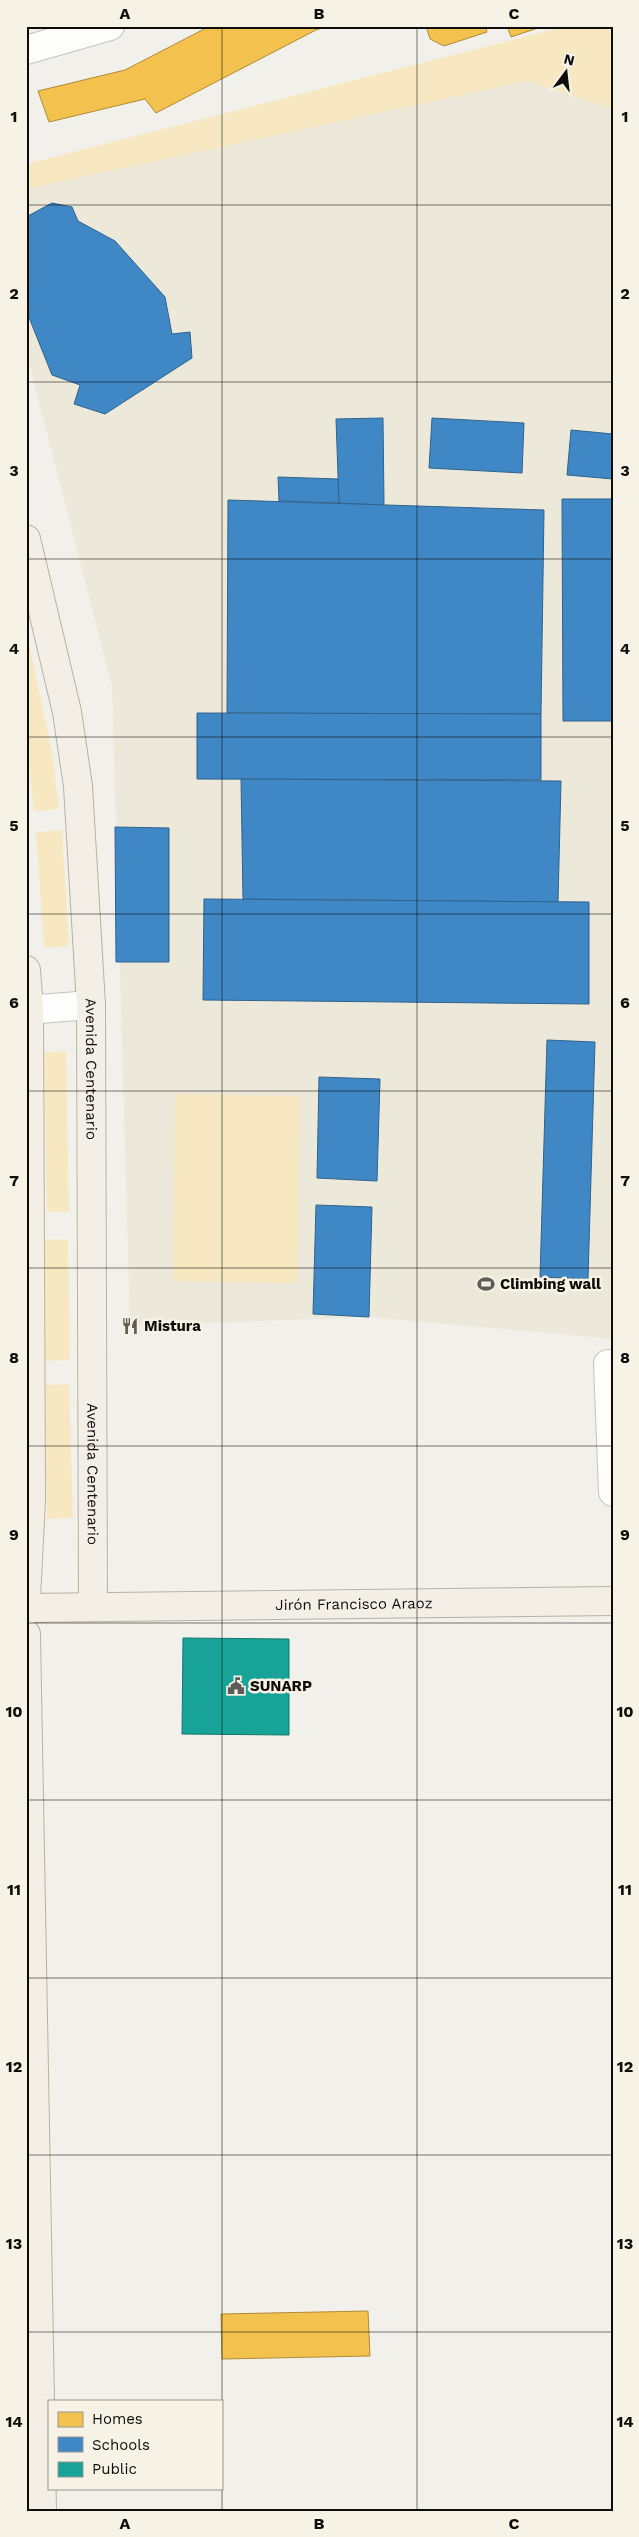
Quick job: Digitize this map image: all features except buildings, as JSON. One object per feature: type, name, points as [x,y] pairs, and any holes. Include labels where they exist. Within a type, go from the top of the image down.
[{"type":"main road","name":"Avenida Centenario","points":[[26,539],[67,712],[78,786],[91,1005],[93,1607]]},
{"type":"main road","points":[[26,970],[28,1010],[31,1500],[26,1598]]},
{"type":"main road","name":"Jirón Francisco Araoz","points":[[26,1608],[613,1600]]},
{"type":"main road","points":[[26,1634],[31,2159],[42,2511]]},
{"type":"street","points":[[26,50],[110,26]]},
{"type":"street","points":[[28,1010],[91,1005]]},
{"type":"street","points":[[608,1364],[613,1492]]},
{"type":"shaded area","points":[[567,26],[613,26],[613,109],[528,81],[26,189],[26,164]]},
{"type":"shaded area","points":[[528,81],[613,109],[613,1339],[369,1317],[130,1326],[112,686],[26,352],[26,189]]},
{"type":"shaded area","points":[[26,629],[52,752],[59,809],[34,811],[26,734]]},
{"type":"shaded area","points":[[62,830],[69,946],[44,948],[36,832]]},
{"type":"shaded area","points":[[66,1051],[69,1212],[47,1212],[44,1052]]},
{"type":"shaded area","points":[[175,1094],[299,1096],[297,1283],[173,1281]]},
{"type":"shaded area","points":[[68,1239],[70,1360],[45,1361],[43,1240]]},
{"type":"shaded area","points":[[69,1384],[73,1518],[47,1519],[44,1385]]},
{"type":"place","name":"Climbing wall","points":[[486,1284]]},
{"type":"place","name":"Mistura","points":[[130,1326]]},
{"type":"place","name":"SUNARP","points":[[236,1686]]}]
